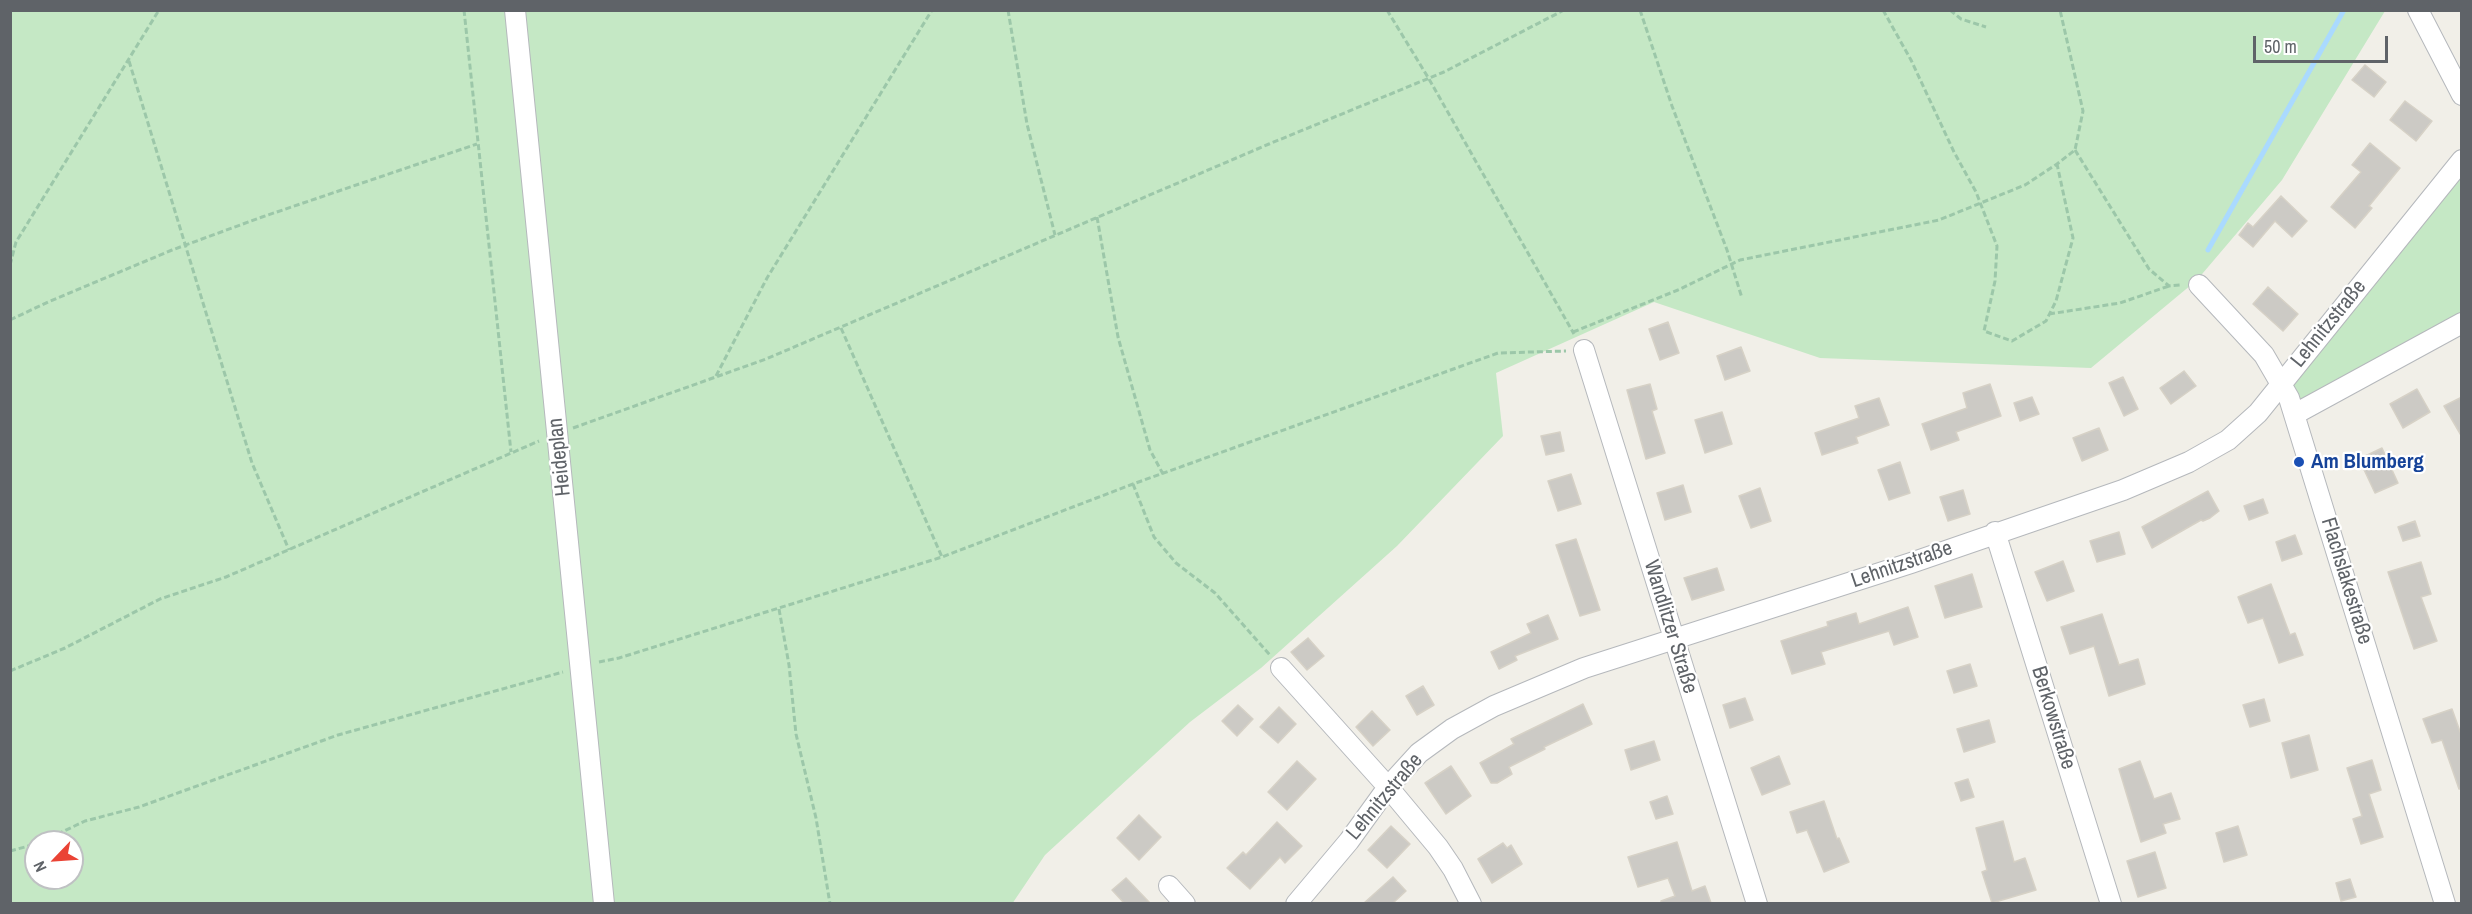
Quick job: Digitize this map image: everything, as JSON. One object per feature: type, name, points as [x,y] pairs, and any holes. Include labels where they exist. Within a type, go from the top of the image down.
[{"type":"street","name":"Heideplan","points":[[515,10],[604,903]]},
{"type":"street","points":[[2418,10],[2462,95]]},
{"type":"street","name":"Lehnitzstraße","points":[[1296,903],[1348,841],[1388,787],[1419,753],[1434,740],[1494,706],[1584,668],[1911,563],[1995,532],[2123,490],[2189,462],[2228,440],[2245,426],[2282,382],[2462,160]]},
{"type":"street","name":"Flachslakestraße","points":[[2199,285],[2264,355],[2282,382],[2295,414],[2445,903]]},
{"type":"street","points":[[2295,414],[2462,323]]},
{"type":"street","name":"Wandlitzer Straße","points":[[1584,350],[1757,903]]},
{"type":"street","name":"Berkowstraße","points":[[1995,532],[2111,903]]},
{"type":"street","points":[[1281,668],[1388,787],[1438,847],[1471,903]]},
{"type":"street","points":[[1169,886],[1185,903]]},
{"type":"path","points":[[10,265],[16,242],[159,10]]},
{"type":"path","points":[[464,10],[511,452]]},
{"type":"path","points":[[715,378],[767,278],[932,10]]},
{"type":"path","points":[[1008,10],[1027,124],[1055,235]]},
{"type":"path","points":[[66,830],[85,821],[139,807],[338,735],[580,666],[619,658],[942,557],[1133,484],[1498,353],[1584,350],[1387,10]]},
{"type":"path","points":[[10,671],[65,648],[160,599],[226,577],[429,490],[511,452],[766,359],[1097,217],[1429,79],[1564,10]]},
{"type":"path","points":[[1640,10],[1672,106],[1742,298]]},
{"type":"path","points":[[1883,10],[1911,60],[1954,152],[1977,192],[1997,246],[1995,281],[1984,331],[2012,341],[2046,321],[2056,301],[2073,238],[2057,164]]},
{"type":"path","points":[[1950,10],[1961,20],[1986,27]]},
{"type":"path","points":[[1573,332],[1678,290],[1731,263],[1939,220],[2025,185],[2057,164],[2075,150],[2083,111],[2060,10]]},
{"type":"path","points":[[129,61],[252,463],[289,550]]},
{"type":"path","points":[[10,321],[48,302],[185,245],[477,144]]},
{"type":"path","points":[[2075,150],[2149,269],[2169,286]]},
{"type":"path","points":[[1097,217],[1118,337],[1150,450],[1163,474]]},
{"type":"path","points":[[2049,314],[2120,303],[2169,286],[2199,285]]},
{"type":"path","points":[[841,327],[942,557]]},
{"type":"path","points":[[1133,484],[1154,537],[1176,563],[1215,594],[1281,668]]},
{"type":"path","points":[[779,609],[789,665],[796,734],[816,818],[830,903]]},
{"type":"green space","points":[[10,11],[2385,11],[2282,180],[2197,280],[2091,368],[1820,358],[1654,302],[1496,373],[1503,436],[1397,546],[1261,668],[1190,722],[1045,855],[1012,904],[11,903]]},
{"type":"green space","points":[[2461,160],[2461,323],[2295,414],[2282,383]]},
{"type":"building","points":[[2365,65],[2386,82],[2374,97],[2352,80]]},
{"type":"building","points":[[2405,101],[2432,121],[2416,141],[2390,120]]},
{"type":"building","points":[[2370,143],[2400,168],[2369,206],[2372,208],[2355,228],[2331,207],[2361,172],[2352,165]]},
{"type":"building","points":[[2281,196],[2307,221],[2292,237],[2275,221],[2253,247],[2239,235],[2248,223],[2253,227]]},
{"type":"building","points":[[2268,287],[2298,314],[2283,331],[2253,304]]},
{"type":"building","points":[[1668,322],[1679,353],[1660,360],[1649,329]]},
{"type":"building","points":[[1741,347],[1750,371],[1725,380],[1717,356]]},
{"type":"building","points":[[2184,371],[2196,386],[2171,404],[2160,388]]},
{"type":"building","points":[[2123,377],[2138,409],[2124,416],[2109,383]]},
{"type":"building","points":[[1650,384],[1657,409],[1652,411],[1665,453],[1646,459],[1627,390]]},
{"type":"building","points":[[1990,384],[2001,416],[1956,432],[1959,440],[1931,450],[1922,424],[1967,408],[1963,393]]},
{"type":"building","points":[[2417,389],[2430,412],[2403,428],[2390,404]]},
{"type":"building","points":[[2032,397],[2039,414],[2020,421],[2014,403]]},
{"type":"building","points":[[2462,397],[2462,437],[2444,406]]},
{"type":"building","points":[[1879,398],[1889,425],[1856,437],[1858,443],[1822,455],[1815,433],[1859,418],[1855,406]]},
{"type":"building","points":[[1722,412],[1732,444],[1705,453],[1695,420]]},
{"type":"building","points":[[2099,428],[2108,450],[2082,461],[2073,438]]},
{"type":"building","points":[[1560,432],[1564,451],[1546,455],[1541,436]]},
{"type":"building","points":[[2382,448],[2398,483],[2375,493],[2359,459]]},
{"type":"building","points":[[1900,462],[1910,493],[1889,500],[1878,470]]},
{"type":"building","points":[[1571,474],[1581,504],[1558,511],[1548,481]]},
{"type":"building","points":[[1683,485],[1691,512],[1665,520],[1657,493]]},
{"type":"building","points":[[1760,488],[1771,521],[1751,528],[1739,496]]},
{"type":"building","points":[[1963,490],[1970,514],[1948,521],[1940,497]]},
{"type":"building","points":[[2208,491],[2219,511],[2152,548],[2142,527]]},
{"type":"building","points":[[2263,499],[2268,513],[2249,520],[2244,506]]},
{"type":"building","points":[[2415,521],[2420,536],[2403,541],[2398,527]]},
{"type":"building","points":[[2119,532],[2125,554],[2097,562],[2090,541]]},
{"type":"building","points":[[2295,535],[2302,554],[2282,561],[2276,542]]},
{"type":"building","points":[[1576,539],[1600,610],[1580,616],[1556,545]]},
{"type":"building","points":[[2063,561],[2074,591],[2047,601],[2035,572]]},
{"type":"building","points":[[2421,562],[2431,594],[2421,597],[2437,641],[2414,649],[2388,572]]},
{"type":"building","points":[[1717,568],[1724,590],[1692,600],[1684,578]]},
{"type":"building","points":[[1972,574],[1982,607],[1945,618],[1935,586]]},
{"type":"building","points":[[2271,584],[2290,635],[2295,633],[2303,655],[2279,663],[2263,618],[2248,623],[2238,597]]},
{"type":"building","points":[[1908,607],[1918,637],[1894,645],[1889,631],[1821,652],[1825,664],[1792,674],[1781,641],[1828,626],[1827,622],[1856,613],[1859,624]]},
{"type":"building","points":[[2102,614],[2119,665],[2138,659],[2145,684],[2109,696],[2094,646],[2070,654],[2061,627]]},
{"type":"building","points":[[1548,615],[1558,639],[1515,656],[1517,660],[1499,669],[1491,652],[1531,633],[1527,624]]},
{"type":"building","points":[[1308,638],[1324,656],[1307,670],[1291,652]]},
{"type":"building","points":[[1970,664],[1977,686],[1954,693],[1947,671]]},
{"type":"building","points":[[1423,686],[1434,705],[1417,715],[1406,696]]},
{"type":"building","points":[[1745,698],[1753,720],[1730,728],[1723,705]]},
{"type":"building","points":[[2264,699],[2270,721],[2250,727],[2243,705]]},
{"type":"building","points":[[1583,704],[1592,724],[1509,767],[1512,774],[1497,783],[1491,783],[1480,763],[1514,744],[1511,739]]},
{"type":"building","points":[[1238,705],[1253,719],[1237,736],[1222,721]]},
{"type":"building","points":[[1279,707],[1296,724],[1278,743],[1260,727]]},
{"type":"building","points":[[2452,709],[2462,737],[2462,789],[2459,789],[2442,740],[2432,743],[2423,719]]},
{"type":"building","points":[[1372,711],[1390,730],[1373,746],[1356,727]]},
{"type":"building","points":[[1989,720],[1995,742],[1964,752],[1957,729]]},
{"type":"building","points":[[2309,735],[2318,770],[2291,778],[2282,743]]},
{"type":"building","points":[[1654,741],[1660,760],[1631,770],[1625,750]]},
{"type":"building","points":[[1779,756],[1790,784],[1762,795],[1751,768]]},
{"type":"building","points":[[2372,760],[2381,790],[2369,794],[2383,837],[2361,844],[2353,819],[2362,816],[2347,768]]},
{"type":"building","points":[[1297,761],[1316,779],[1287,810],[1268,792]]},
{"type":"building","points":[[2140,761],[2154,799],[2171,793],[2180,819],[2163,824],[2166,833],[2141,842],[2119,769]]},
{"type":"building","points":[[1451,766],[1471,796],[1446,814],[1425,783]]},
{"type":"building","points":[[1968,779],[1974,797],[1961,801],[1955,783]]},
{"type":"building","points":[[1667,796],[1673,814],[1656,819],[1650,802]]},
{"type":"building","points":[[1824,801],[1837,839],[1839,838],[1849,862],[1824,872],[1807,830],[1797,833],[1790,812]]},
{"type":"building","points":[[1139,815],[1161,837],[1139,860],[1117,838]]},
{"type":"building","points":[[2003,821],[2014,862],[2025,858],[2036,890],[1992,903],[1982,872],[1987,870],[1976,828]]},
{"type":"building","points":[[1277,822],[1302,846],[1285,863],[1280,857],[1250,889],[1227,868],[1243,852],[1246,855]]},
{"type":"building","points":[[1391,826],[1410,844],[1387,868],[1368,850]]},
{"type":"building","points":[[2238,826],[2247,855],[2224,862],[2216,833]]},
{"type":"building","points":[[1677,842],[1692,891],[1705,886],[1711,903],[1661,903],[1675,896],[1668,878],[1638,887],[1628,857]]},
{"type":"building","points":[[1503,843],[1507,848],[1511,845],[1522,864],[1492,883],[1478,859]]},
{"type":"building","points":[[2155,852],[2166,888],[2138,897],[2127,861]]},
{"type":"building","points":[[1393,877],[1406,891],[1393,903],[1364,903]]},
{"type":"building","points":[[1126,878],[1150,903],[1124,903],[1112,890]]},
{"type":"building","points":[[2350,879],[2356,897],[2341,901],[2336,883]]},
{"type":"waterway","points":[[2208,250],[2344,10]]},
{"type":"place","name":"Am Blumberg","points":[[2299,462]]}]
